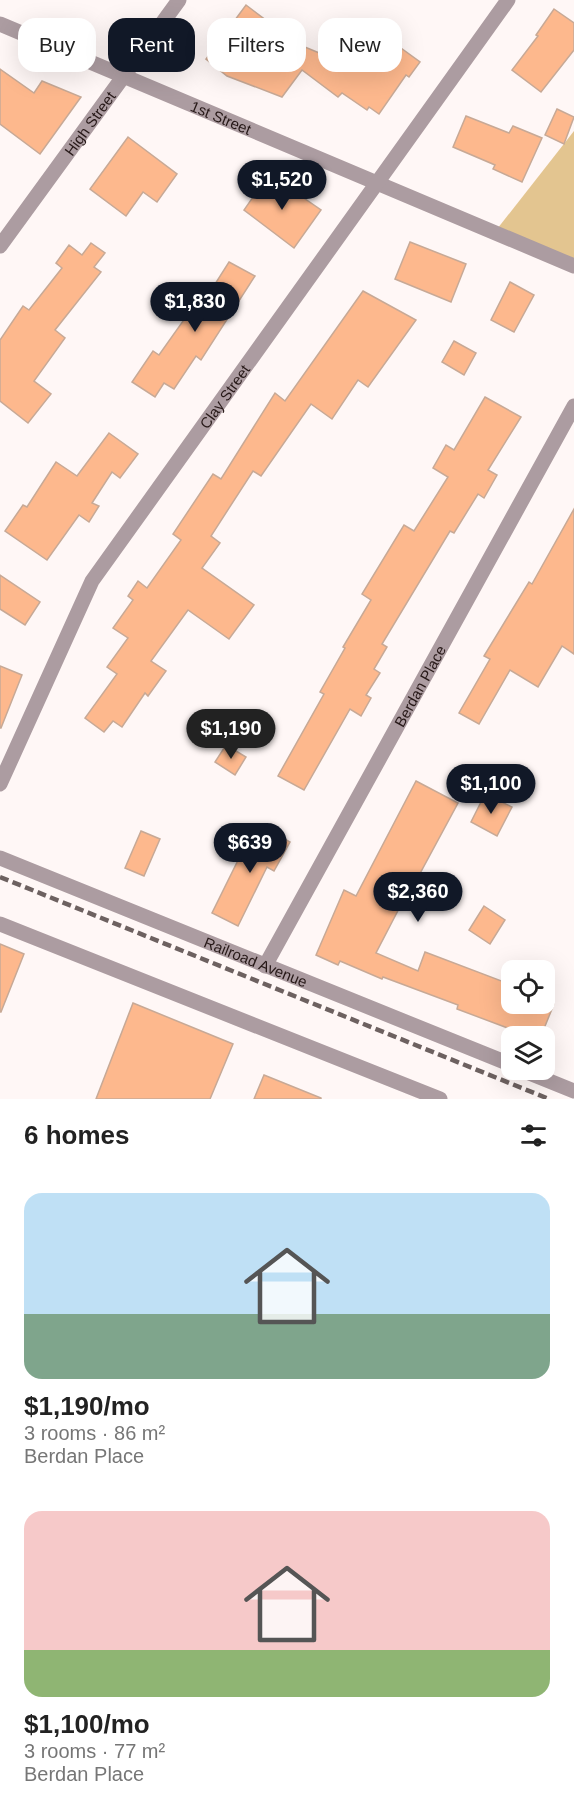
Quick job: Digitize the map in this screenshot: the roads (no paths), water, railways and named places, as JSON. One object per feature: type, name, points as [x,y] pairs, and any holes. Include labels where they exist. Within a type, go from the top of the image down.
[{"type":"street","name":"High Street","points":[[0,246],[179,0]]},
{"type":"street","name":"Clay Street","points":[[0,784],[6,757],[92,581],[508,0]]},
{"type":"street","name":"1st Street","points":[[0,24],[574,266]]},
{"type":"street","name":"Berdan Place","points":[[265,966],[574,406]]},
{"type":"street","name":"Railroad Avenue","points":[[0,858],[501,1061]]},
{"type":"street","points":[[0,924],[440,1099]]},
{"type":"street","points":[[548,1080],[574,1090]]},
{"type":"railway","points":[[0,877],[549,1099]]}]
